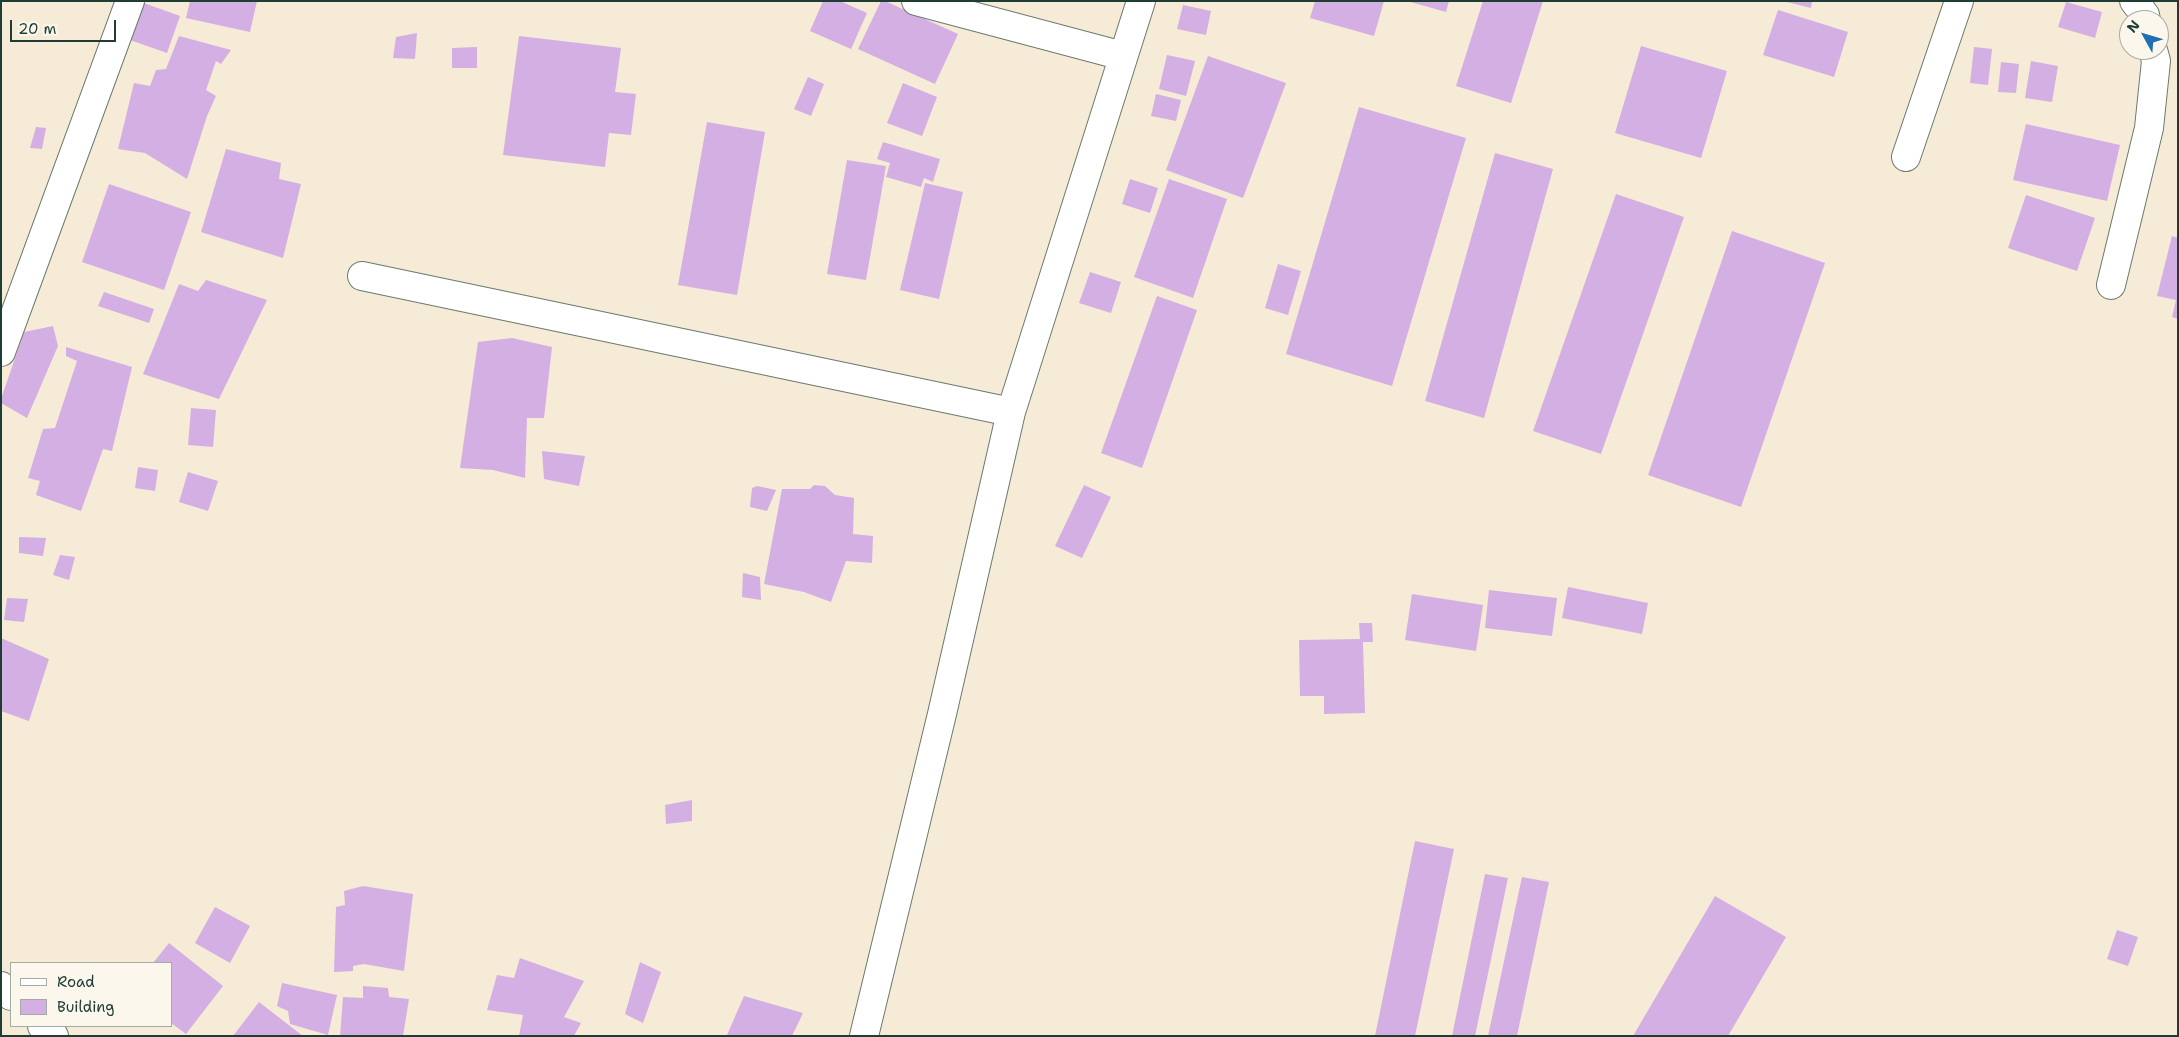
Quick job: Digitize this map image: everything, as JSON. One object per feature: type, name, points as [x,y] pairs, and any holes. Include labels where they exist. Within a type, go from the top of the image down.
[{"type":"street","points":[[1,352],[130,1]]},
{"type":"street","points":[[916,1],[1123,56]]},
{"type":"street","points":[[864,1036],[942,714],[1011,412],[1141,1]]},
{"type":"street","points":[[1906,157],[1959,1]]},
{"type":"street","points":[[2110,285],[2149,128],[2156,60]]},
{"type":"street","points":[[362,276],[1011,412]]},
{"type":"street","points":[[1,986],[10,995]]},
{"type":"street","points":[[43,1027],[54,1036]]},
{"type":"building","points":[[190,1],[257,1],[250,32],[186,18]]},
{"type":"building","points":[[823,1],[840,1],[867,13],[851,49],[810,31]]},
{"type":"building","points":[[881,1],[885,1],[958,34],[935,84],[858,49]]},
{"type":"building","points":[[1315,1],[1384,1],[1374,36],[1310,18]]},
{"type":"building","points":[[1407,1],[1449,1],[1446,12]]},
{"type":"building","points":[[1483,1],[1543,1],[1511,103],[1456,86]]},
{"type":"building","points":[[1783,1],[1812,1],[1811,8]]},
{"type":"building","points":[[141,2],[180,16],[167,53],[127,39]]},
{"type":"building","points":[[2066,2],[2102,12],[2095,38],[2058,27]]},
{"type":"building","points":[[1183,5],[1211,11],[1206,35],[1177,29]]},
{"type":"building","points":[[1778,10],[1848,32],[1834,77],[1763,55]]},
{"type":"building","points":[[417,33],[415,59],[393,58],[396,37]]},
{"type":"building","points":[[179,36],[231,50],[221,64],[216,61],[206,90],[216,96],[207,116],[187,179],[145,153],[118,149],[134,83],[150,86],[156,70],[166,69]]},
{"type":"building","points":[[519,36],[621,48],[615,92],[636,94],[631,135],[609,133],[605,167],[503,155]]},
{"type":"building","points":[[1641,46],[1727,71],[1701,158],[1615,133]]},
{"type":"building","points":[[477,47],[477,68],[452,68],[452,48]]},
{"type":"building","points":[[1974,47],[1992,49],[1988,85],[1970,83]]},
{"type":"building","points":[[1167,55],[1195,61],[1186,96],[1159,89]]},
{"type":"building","points":[[1208,56],[1286,83],[1243,198],[1166,170]]},
{"type":"building","points":[[2031,61],[2058,66],[2052,102],[2025,98]]},
{"type":"building","points":[[2001,62],[2019,64],[2016,93],[1998,92]]},
{"type":"building","points":[[808,77],[824,84],[811,116],[794,109]]},
{"type":"building","points":[[903,83],[937,97],[922,136],[887,123]]},
{"type":"building","points":[[1156,94],[1181,100],[1176,121],[1151,116]]},
{"type":"building","points":[[1359,107],[1466,138],[1392,386],[1286,354]]},
{"type":"building","points":[[707,122],[765,132],[737,295],[678,285]]},
{"type":"building","points":[[2026,124],[2120,145],[2107,201],[2013,180]]},
{"type":"building","points":[[36,127],[46,128],[42,149],[30,148]]},
{"type":"building","points":[[883,142],[940,159],[933,182],[924,178],[921,187],[886,177],[890,163],[877,159]]},
{"type":"building","points":[[226,149],[281,163],[279,179],[301,184],[283,258],[201,232]]},
{"type":"building","points":[[1495,153],[1553,169],[1484,418],[1425,401]]},
{"type":"building","points":[[847,160],[886,166],[866,280],[827,274]]},
{"type":"building","points":[[1130,179],[1158,188],[1150,213],[1122,204]]},
{"type":"building","points":[[1169,179],[1227,199],[1193,298],[1134,277]]},
{"type":"building","points":[[925,183],[963,192],[939,299],[900,290]]},
{"type":"building","points":[[109,184],[191,212],[164,290],[82,262]]},
{"type":"building","points":[[1616,194],[1684,217],[1601,454],[1533,431]]},
{"type":"building","points":[[2026,195],[2095,218],[2077,271],[2008,248]]},
{"type":"building","points":[[1732,231],[1825,263],[1741,507],[1648,475]]},
{"type":"building","points":[[2172,236],[2178,238],[2178,319],[2172,317],[2176,300],[2157,296]]},
{"type":"building","points":[[1278,264],[1301,271],[1288,315],[1265,308]]},
{"type":"building","points":[[1090,272],[1121,282],[1111,313],[1079,303]]},
{"type":"building","points":[[206,280],[267,300],[219,399],[143,374],[179,284],[198,291]]},
{"type":"building","points":[[104,292],[154,309],[149,323],[98,306]]},
{"type":"building","points":[[1157,296],[1197,310],[1142,468],[1101,453]]},
{"type":"building","points":[[53,326],[58,346],[27,418],[1,403],[1,399],[24,332]]},
{"type":"building","points":[[512,338],[552,347],[544,418],[527,418],[525,478],[493,470],[460,468],[478,342]]},
{"type":"building","points":[[66,347],[132,367],[112,451],[103,449],[81,511],[36,495],[40,481],[28,478],[43,429],[55,428],[77,361],[66,356]]},
{"type":"building","points":[[191,408],[216,410],[213,447],[188,445]]},
{"type":"building","points":[[542,451],[585,456],[579,486],[544,479]]},
{"type":"building","points":[[138,467],[158,470],[155,491],[135,488]]},
{"type":"building","points":[[188,472],[218,481],[208,511],[179,502]]},
{"type":"building","points":[[814,485],[825,486],[835,495],[854,498],[853,534],[873,536],[872,563],[846,561],[831,602],[804,592],[764,584],[782,489],[810,489]]},
{"type":"building","points":[[1084,485],[1111,497],[1082,558],[1055,546]]},
{"type":"building","points":[[757,486],[776,490],[767,511],[750,507],[752,488]]},
{"type":"building","points":[[19,537],[46,538],[43,556],[19,553]]},
{"type":"building","points":[[60,555],[75,557],[69,580],[53,575]]},
{"type":"building","points":[[743,573],[760,577],[761,600],[742,597]]},
{"type":"building","points":[[1568,587],[1648,603],[1642,634],[1562,618]]},
{"type":"building","points":[[1489,590],[1557,598],[1552,636],[1485,628]]},
{"type":"building","points":[[1412,594],[1483,605],[1476,651],[1405,640]]},
{"type":"building","points":[[7,598],[28,599],[24,622],[4,620]]},
{"type":"building","points":[[1359,623],[1372,623],[1373,642],[1363,642],[1365,713],[1324,714],[1324,696],[1300,696],[1299,640],[1360,639]]},
{"type":"building","points":[[1,638],[49,659],[29,721],[1,711]]},
{"type":"building","points":[[692,800],[692,821],[666,824],[665,805]]},
{"type":"building","points":[[1415,841],[1454,849],[1415,1036],[1375,1036]]},
{"type":"building","points":[[1485,874],[1508,878],[1475,1036],[1452,1036]]},
{"type":"building","points":[[1522,877],[1549,882],[1517,1036],[1488,1036]]},
{"type":"building","points":[[363,886],[413,894],[404,971],[364,964],[353,966],[353,971],[334,972],[336,907],[345,905],[344,891]]},
{"type":"building","points":[[1715,896],[1786,937],[1728,1036],[1633,1036]]},
{"type":"building","points":[[215,907],[250,926],[230,963],[195,943]]},
{"type":"building","points":[[2117,930],[2138,937],[2128,966],[2107,959]]},
{"type":"building","points":[[169,943],[223,986],[186,1034],[172,1024],[172,962],[154,962]]},
{"type":"building","points":[[520,958],[584,981],[564,1017],[581,1023],[574,1036],[519,1036],[523,1015],[487,1010],[497,975],[514,978]]},
{"type":"building","points":[[640,962],[661,972],[643,1023],[625,1014]]},
{"type":"building","points":[[282,983],[337,995],[328,1035],[290,1024],[288,1011],[277,1006]]},
{"type":"building","points":[[363,986],[388,988],[389,997],[409,999],[403,1036],[340,1036],[343,997],[363,998]]},
{"type":"building","points":[[744,996],[803,1013],[792,1036],[727,1035]]},
{"type":"building","points":[[259,1002],[303,1036],[233,1036]]}]
